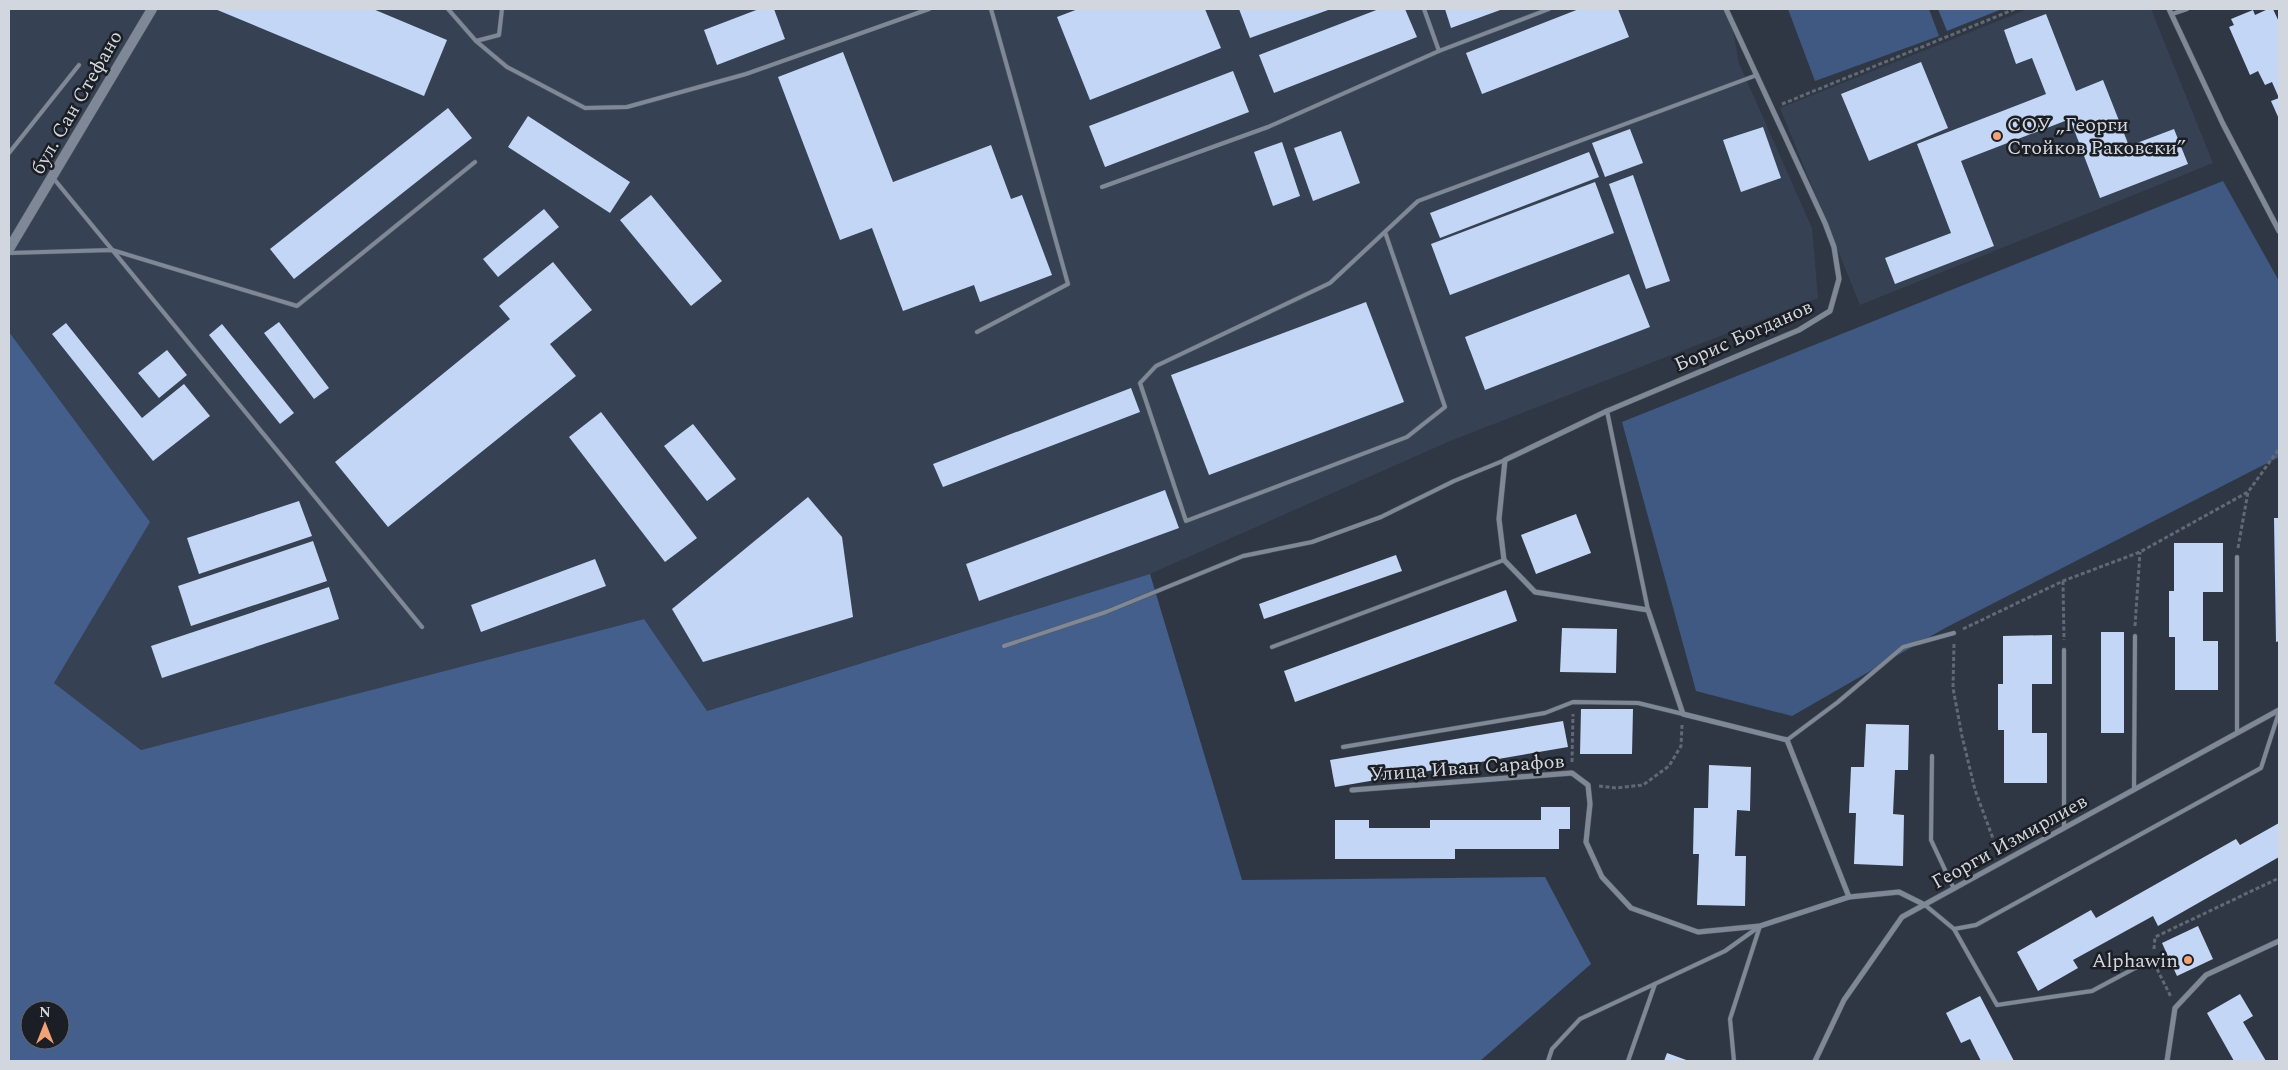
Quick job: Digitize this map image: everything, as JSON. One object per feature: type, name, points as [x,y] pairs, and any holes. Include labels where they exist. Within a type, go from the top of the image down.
[{"type":"main road","name":"бул. Сан Стефано","points":[[142,24],[148,9]]},
{"type":"main road","name":"бул. Сан Стефано","points":[[9,249],[152,9]]},
{"type":"street","name":"Борис Богданов","points":[[1505,460],[1607,411],[1799,330],[1830,311],[1839,278],[1834,247],[1726,9]]},
{"type":"street","points":[[2170,12],[2223,124],[2279,232]]},
{"type":"street","points":[[1505,460],[1499,519],[1504,560],[1535,592],[1648,610],[1683,714],[1787,740],[1849,897]]},
{"type":"street","name":"Георги Измирлиев","points":[[1815,1061],[1844,1000],[1902,917],[2279,711]]},
{"type":"street","name":"Улица Иван Сарафов","points":[[1352,790],[1572,773],[1588,785],[1590,804],[1586,842],[1602,877],[1631,908],[1698,932],[1760,926],[1849,897],[1899,892],[1925,905]]},
{"type":"street","points":[[2167,1061],[2175,1008],[2206,975],[2279,941]]},
{"type":"lane","points":[[448,9],[476,41],[507,67],[585,108],[627,107],[746,74],[929,9]]},
{"type":"lane","points":[[476,41],[499,35],[502,9]]},
{"type":"lane","points":[[977,332],[1068,284],[991,9]]},
{"type":"lane","points":[[1424,9],[1439,51]]},
{"type":"lane","points":[[1102,187],[1268,127],[1439,51],[1549,9]]},
{"type":"lane","points":[[2170,12],[2187,9]]},
{"type":"lane","points":[[9,153],[79,65]]},
{"type":"lane","points":[[1385,232],[1445,407],[1408,437],[1186,520],[1140,383],[1156,366],[1330,283],[1418,201],[1757,75]]},
{"type":"lane","points":[[9,253],[112,250],[297,306],[475,162]]},
{"type":"lane","points":[[52,178],[422,627]]},
{"type":"lane","points":[[1607,411],[1648,610]]},
{"type":"lane","points":[[1004,646],[1106,612],[1244,556],[1312,542],[1382,517],[1454,480],[1505,460]]},
{"type":"lane","points":[[2237,557],[2237,733]]},
{"type":"lane","points":[[1272,647],[1504,560]]},
{"type":"lane","points":[[1787,740],[1838,702],[1903,647],[1954,633]]},
{"type":"lane","points":[[2134,790],[2135,636]]},
{"type":"lane","points":[[2064,650],[2064,828]]},
{"type":"lane","points":[[1344,747],[1545,713],[1573,702],[1638,703],[1683,714]]},
{"type":"lane","points":[[1954,928],[1976,925],[2261,768],[2279,711]]},
{"type":"lane","points":[[1932,756],[1931,840],[1954,888]]},
{"type":"lane","points":[[1925,905],[1954,928],[1997,1005],[2092,991],[2152,959]]},
{"type":"lane","points":[[1548,1061],[1552,1048],[1580,1019],[1725,951],[1760,926]]},
{"type":"lane","points":[[1734,1061],[1730,1019],[1760,926]]},
{"type":"lane","points":[[1628,1061],[1655,984]]},
{"type":"path","points":[[1772,108],[2015,9]]},
{"type":"path","points":[[2002,863],[1975,790],[1962,736],[1953,688],[1954,633],[2063,581],[2140,552],[2248,492],[2279,449]]},
{"type":"path","points":[[2237,557],[2248,492]]},
{"type":"path","points":[[2135,636],[2140,552]]},
{"type":"path","points":[[2063,581],[2064,650]]},
{"type":"path","points":[[1572,773],[1573,702]]},
{"type":"path","points":[[1588,785],[1616,788],[1643,784],[1669,766],[1681,746],[1683,714]]},
{"type":"path","points":[[2175,1008],[2152,959],[2156,937],[2279,878]]},
{"type":"shaded area","points":[[9,9],[1729,9],[1739,63],[1812,228],[1818,298],[1450,441],[1150,574],[706,711],[644,619],[141,750],[54,683],[150,522],[9,332]]},
{"type":"shaded area","points":[[1788,9],[1929,9],[1939,36],[1815,81]]},
{"type":"shaded area","points":[[1938,9],[2002,9],[1947,31]]},
{"type":"shaded area","name":"СОУ „Георги Стойков Раковски”","points":[[2028,9],[2151,9],[2213,163],[1860,305],[1780,108]]},
{"type":"shaded area","points":[[2223,181],[2279,281],[2279,457],[1945,628],[1792,716],[1696,691],[1622,422]]},
{"type":"shaded area","points":[[9,332],[150,522],[54,683],[141,750],[644,619],[707,711],[1150,574],[1242,880],[1545,877],[1591,964],[1480,1061],[9,1061]]},
{"type":"building","points":[[215,9],[373,9],[447,40],[424,96]]},
{"type":"building","points":[[759,9],[774,9],[785,39],[717,65],[704,30]]},
{"type":"building","points":[[1078,9],[1205,9],[1221,48],[1090,100],[1057,17]]},
{"type":"building","points":[[1239,9],[1331,9],[1250,38]]},
{"type":"building","points":[[1379,9],[1405,9],[1417,37],[1274,93],[1259,55]]},
{"type":"building","points":[[1445,9],[1503,9],[1451,28]]},
{"type":"building","points":[[1579,9],[1618,9],[1629,37],[1482,94],[1466,53]]},
{"type":"building","points":[[2268,9],[2273,9],[2279,22],[2279,98],[2272,82],[2265,85],[2258,71],[2250,75],[2229,27],[2234,25],[2231,19],[2253,10],[2255,15]]},
{"type":"building","points":[[2046,14],[2076,91],[2103,80],[2129,146],[2174,129],[2188,164],[2100,198],[2070,119],[1961,161],[1994,246],[1895,284],[1885,258],[1951,233],[1917,144],[2046,94],[2032,58],[2016,64],[2004,30]]},
{"type":"building","points":[[843,52],[893,182],[991,145],[1011,199],[1022,195],[1052,275],[980,302],[974,285],[903,311],[872,228],[840,240],[778,77]]},
{"type":"building","points":[[1921,62],[1948,128],[1869,161],[1841,94]]},
{"type":"building","points":[[1233,71],[1249,112],[1105,167],[1089,126]]},
{"type":"building","points":[[2279,98],[2279,119],[2271,101]]},
{"type":"building","points":[[448,108],[472,138],[294,279],[270,249]]},
{"type":"building","points":[[528,116],[630,182],[610,213],[508,147]]},
{"type":"building","points":[[1763,127],[1781,178],[1741,192],[1723,140]]},
{"type":"building","points":[[1630,129],[1643,163],[1605,177],[1592,143]]},
{"type":"building","points":[[1341,131],[1360,183],[1313,201],[1294,148]]},
{"type":"building","points":[[1282,142],[1300,196],[1273,206],[1254,152]]},
{"type":"building","points":[[1589,152],[1599,177],[1440,238],[1430,213]]},
{"type":"building","points":[[1633,175],[1670,281],[1646,289],[1609,184]]},
{"type":"building","points":[[1595,182],[1614,233],[1450,295],[1431,244]]},
{"type":"building","points":[[651,195],[722,281],[691,306],[620,220]]},
{"type":"building","points":[[544,209],[559,227],[498,277],[483,259]]},
{"type":"building","points":[[553,262],[592,310],[550,344],[576,376],[388,527],[335,462],[510,319],[499,306]]},
{"type":"building","points":[[1629,274],[1650,327],[1485,390],[1465,337]]},
{"type":"building","points":[[1366,302],[1404,402],[1209,475],[1171,375]]},
{"type":"building","points":[[279,322],[329,388],[314,399],[264,333]]},
{"type":"building","points":[[66,323],[142,418],[184,384],[210,416],[153,461],[52,334]]},
{"type":"building","points":[[222,324],[294,413],[280,424],[209,335]]},
{"type":"building","points":[[167,350],[187,375],[159,398],[138,373]]},
{"type":"building","points":[[1131,388],[1140,412],[943,487],[933,464]]},
{"type":"building","points":[[601,412],[697,538],[665,562],[569,437]]},
{"type":"building","points":[[693,424],[736,479],[707,501],[664,446]]},
{"type":"building","points":[[1165,490],[1179,528],[979,601],[966,564]]},
{"type":"building","points":[[808,497],[842,537],[853,617],[703,662],[672,609]]},
{"type":"building","points":[[299,501],[312,536],[199,574],[187,538]]},
{"type":"building","points":[[1576,514],[1591,553],[1536,574],[1521,535]]},
{"type":"building","points":[[2274,518],[2279,518],[2279,641],[2276,642]]},
{"type":"building","points":[[313,541],[327,581],[191,626],[178,586]]},
{"type":"building","points":[[2174,543],[2223,543],[2223,592],[2203,592],[2203,641],[2218,641],[2218,690],[2175,690],[2175,637],[2169,637],[2169,591],[2174,591]]},
{"type":"building","points":[[1396,555],[1402,571],[1264,619],[1259,604]]},
{"type":"building","points":[[595,559],[606,586],[481,632],[471,605]]},
{"type":"building","points":[[329,587],[339,619],[162,678],[151,646]]},
{"type":"building","points":[[1506,590],[1517,621],[1295,702],[1284,671]]},
{"type":"building","points":[[1562,628],[1617,629],[1616,673],[1560,672]]},
{"type":"building","points":[[2101,632],[2124,632],[2124,733],[2101,733]]},
{"type":"building","points":[[2052,635],[2052,684],[2032,684],[2032,733],[2047,733],[2047,783],[2004,783],[2004,730],[1998,730],[1998,684],[2003,684],[2003,636]]},
{"type":"building","points":[[1581,709],[1633,709],[1632,754],[1580,754]]},
{"type":"building","points":[[1563,721],[1568,747],[1335,787],[1330,760]]},
{"type":"building","points":[[1866,724],[1909,725],[1908,770],[1895,770],[1893,814],[1904,815],[1903,866],[1854,864],[1856,813],[1849,813],[1851,767],[1864,767]]},
{"type":"building","points":[[1709,765],[1751,767],[1750,811],[1737,810],[1735,856],[1746,856],[1745,906],[1697,905],[1699,854],[1693,854],[1694,808],[1708,808]]},
{"type":"building","points":[[1541,807],[1570,807],[1570,829],[1559,829],[1559,849],[1455,849],[1455,859],[1335,859],[1335,820],[1369,820],[1369,828],[1430,828],[1430,820],[1541,820]]},
{"type":"building","points":[[2279,823],[2279,857],[2158,926],[2153,916],[2073,960],[2078,968],[2038,991],[2017,952],[2091,910],[2096,918],[2236,839],[2240,845]]},
{"type":"building","points":[[2198,926],[2213,959],[2177,976],[2162,943]]},
{"type":"building","points":[[2240,994],[2253,1016],[2243,1022],[2266,1061],[2234,1061],[2207,1013]]},
{"type":"building","points":[[1980,996],[2014,1061],[1981,1061],[1970,1039],[1961,1043],[1946,1013]]},
{"type":"building","points":[[1667,1053],[1689,1061],[1664,1061]]},
{"type":"place","name":"СОУ „Георги Стойков Раковски”","points":[[1997,136]]},
{"type":"place","name":"Alphawin","points":[[2188,960]]}]
